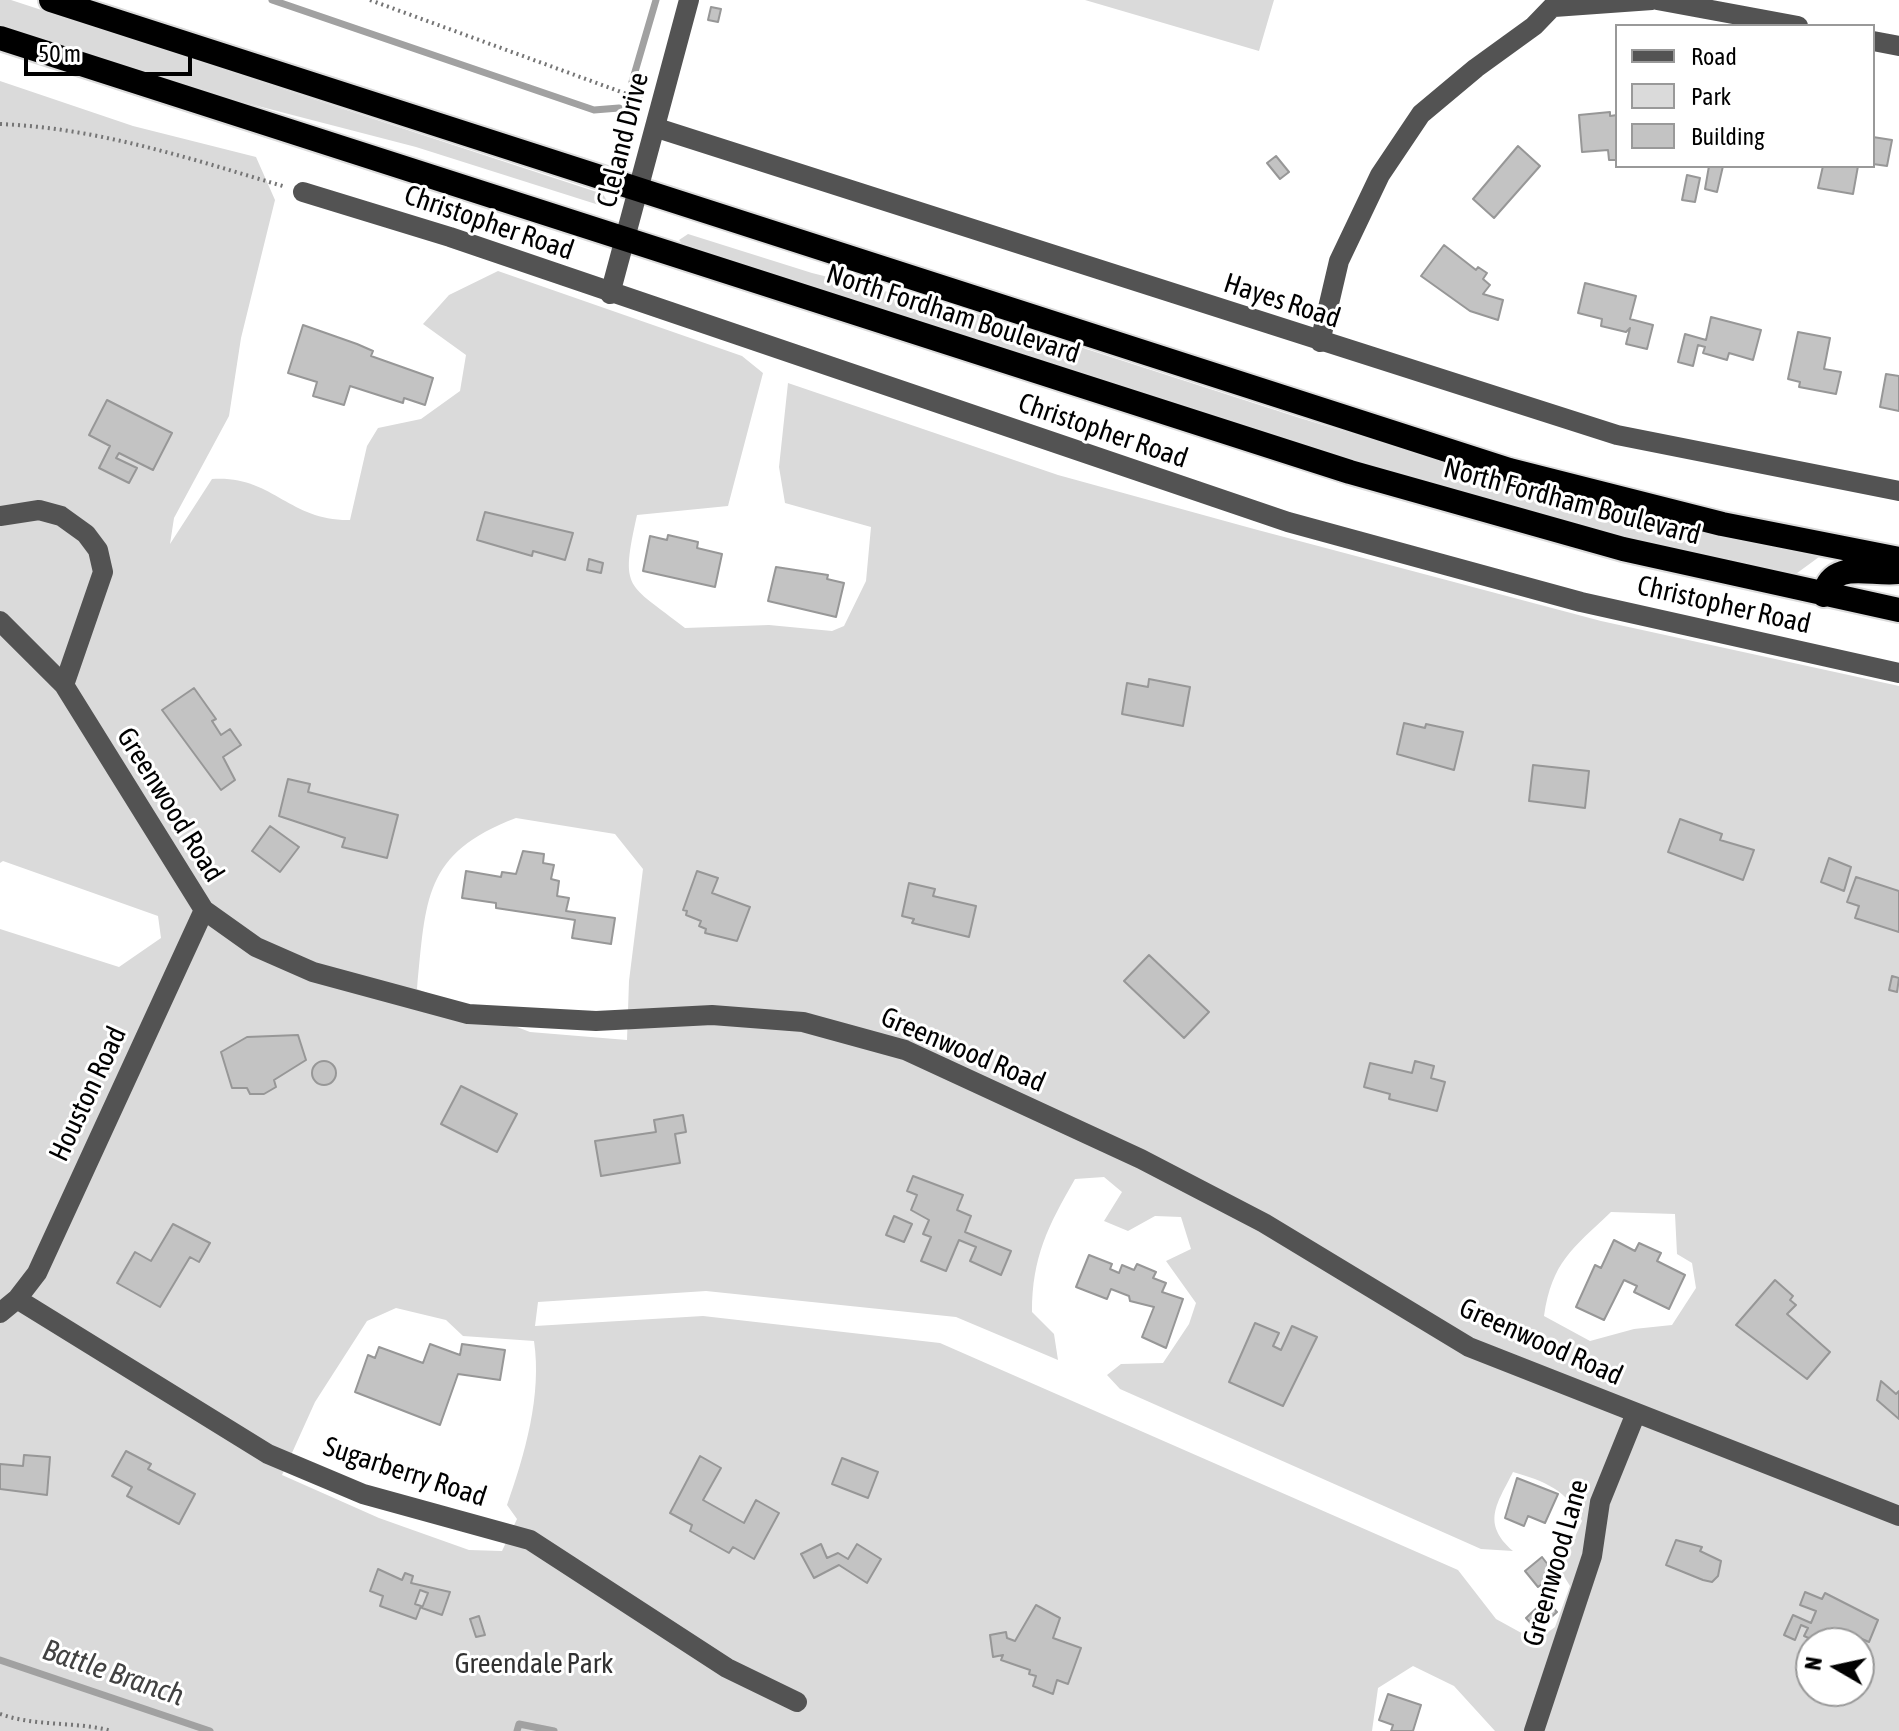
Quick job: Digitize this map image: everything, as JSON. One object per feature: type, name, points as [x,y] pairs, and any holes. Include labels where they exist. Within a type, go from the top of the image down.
[{"type":"highway","name":"North Fordham Boulevard","points":[[51,0],[1509,470],[1722,524],[1899,559]]},
{"type":"highway","name":"North Fordham Boulevard","points":[[0,38],[1222,433],[1623,549],[1899,610]]},
{"type":"highway","points":[[1824,595],[1827,581],[1833,574],[1847,571],[1899,572]]},
{"type":"street","name":"Cleland Drive","points":[[610,294],[689,0]]},
{"type":"street","points":[[1320,342],[1339,261],[1380,175],[1421,114],[1557,3],[1655,0],[1787,24]]},
{"type":"street","points":[[1875,41],[1899,46]]},
{"type":"street","name":"Hayes Road","points":[[657,128],[1617,435],[1899,491]]},
{"type":"street","name":"Christopher Road","points":[[303,192],[450,237],[610,294],[1288,522],[1581,602],[1899,673]]},
{"type":"street","points":[[0,516],[39,510],[61,516],[86,534],[98,550],[103,572],[64,685]]},
{"type":"street","name":"Greenwood Road","points":[[0,621],[64,685],[204,910],[256,947],[313,972],[468,1014],[596,1021],[712,1015],[772,1019],[803,1022],[905,1050],[1141,1159],[1264,1223],[1469,1347],[1899,1516]]},
{"type":"street","name":"Houston Road","points":[[17,1299],[37,1273],[204,910]]},
{"type":"street","points":[[0,1313],[17,1299]]},
{"type":"street","name":"Sugarberry Road","points":[[17,1299],[268,1454],[363,1494],[530,1540],[715,1661],[797,1702]]},
{"type":"street","name":"Greenwood Lane","points":[[1534,1731],[1592,1556],[1600,1502],[1636,1413]]},
{"type":"path","points":[[370,0],[660,106]]},
{"type":"path","points":[[0,124],[86,133],[184,156],[303,192]]},
{"type":"path","points":[[0,1714],[27,1723],[94,1726],[112,1731]]},
{"type":"green space","points":[[0,0],[11,0],[603,194],[607,201],[599,205],[416,147],[223,97],[0,25]]},
{"type":"green space","points":[[1085,0],[1274,0],[1259,51]]},
{"type":"green space","name":"Greendale Park","points":[[0,81],[133,126],[256,157],[275,200],[241,338],[229,416],[174,518],[170,544],[212,479],[251,484],[311,513],[350,520],[367,446],[378,428],[421,419],[460,391],[466,355],[423,324],[449,295],[498,271],[742,356],[763,373],[728,506],[637,515],[629,559],[633,583],[651,602],[685,628],[769,625],[832,631],[844,626],[866,581],[871,527],[785,503],[779,467],[788,383],[1058,475],[1254,529],[1601,621],[1899,686],[1899,1731],[1495,1731],[1454,1686],[1413,1666],[1378,1688],[1372,1731],[0,1731],[0,929],[119,967],[161,938],[158,916],[3,861],[0,863]],"holes":[[[516,818],[615,834],[643,869],[629,981],[627,1040],[530,1032],[417,989],[423,930],[435,883],[446,864],[463,847],[485,832]],[[1104,1177],[1122,1192],[1104,1221],[1128,1231],[1155,1216],[1181,1217],[1191,1249],[1166,1261],[1196,1303],[1189,1324],[1163,1363],[1121,1364],[1107,1375],[1120,1389],[1481,1549],[1513,1551],[1503,1541],[1495,1522],[1498,1504],[1513,1472],[1554,1488],[1570,1502],[1582,1521],[1568,1553],[1554,1560],[1570,1586],[1555,1627],[1536,1641],[1496,1619],[1458,1570],[940,1343],[703,1316],[535,1326],[538,1302],[706,1291],[956,1317],[1058,1360],[1054,1334],[1032,1312],[1038,1258],[1075,1179]],[[1611,1212],[1675,1214],[1677,1254],[1692,1263],[1696,1288],[1672,1325],[1634,1329],[1590,1341],[1544,1316],[1558,1269],[1575,1247]],[[396,1308],[446,1320],[463,1336],[534,1341],[534,1403],[526,1445],[507,1505],[517,1519],[502,1551],[469,1550],[379,1518],[282,1475],[315,1402],[367,1321]]]},
{"type":"green space","points":[[688,234],[812,273],[984,316],[1300,418],[1532,488],[1819,557],[1793,576],[1512,506],[1235,424],[684,246],[679,240]]},
{"type":"building","points":[[711,7],[721,9],[718,22],[708,20]]},
{"type":"building","points":[[1610,112],[1610,116],[1615,115],[1615,160],[1609,160],[1608,150],[1582,152],[1579,115]]},
{"type":"building","points":[[1875,137],[1892,140],[1887,166],[1875,164]]},
{"type":"building","points":[[1518,146],[1540,166],[1494,218],[1473,199]]},
{"type":"building","points":[[1276,156],[1289,172],[1280,179],[1267,163]]},
{"type":"building","points":[[1709,168],[1723,168],[1717,192],[1705,189]]},
{"type":"building","points":[[1823,168],[1858,168],[1853,194],[1818,188]]},
{"type":"building","points":[[1687,175],[1700,178],[1695,202],[1682,200]]},
{"type":"building","points":[[1444,245],[1476,270],[1478,267],[1487,273],[1483,279],[1490,285],[1483,294],[1503,300],[1498,320],[1470,311],[1421,276]]},
{"type":"building","points":[[1585,283],[1636,296],[1630,319],[1653,325],[1647,349],[1626,344],[1630,328],[1626,332],[1601,326],[1602,319],[1578,313]]},
{"type":"building","points":[[1711,317],[1761,330],[1753,360],[1729,353],[1727,360],[1703,353],[1705,347],[1698,345],[1693,366],[1678,362],[1685,334],[1706,340]]},
{"type":"building","points":[[303,325],[373,351],[371,356],[433,378],[425,405],[404,398],[403,403],[350,386],[344,405],[313,396],[317,382],[288,373]]},
{"type":"building","points":[[1798,332],[1830,338],[1824,369],[1841,372],[1836,394],[1799,387],[1800,382],[1788,379]]},
{"type":"building","points":[[1886,374],[1899,376],[1899,411],[1880,407]]},
{"type":"building","points":[[107,400],[172,433],[153,470],[119,453],[116,458],[137,468],[129,483],[99,468],[110,446],[89,435]]},
{"type":"building","points":[[485,512],[573,533],[565,560],[533,551],[532,556],[477,540]]},
{"type":"building","points":[[668,535],[698,542],[697,548],[722,554],[715,587],[643,571],[650,536],[667,540]]},
{"type":"building","points":[[589,559],[603,563],[601,573],[587,570]]},
{"type":"building","points":[[776,567],[828,575],[827,579],[844,583],[836,617],[768,601]]},
{"type":"building","points":[[1149,679],[1190,687],[1183,726],[1122,714],[1127,683],[1148,687]]},
{"type":"building","points":[[194,688],[216,719],[212,721],[221,735],[230,729],[241,745],[223,757],[235,780],[221,790],[162,710]]},
{"type":"building","points":[[1404,723],[1463,732],[1454,770],[1397,754]]},
{"type":"building","points":[[1533,765],[1589,771],[1585,808],[1529,801]]},
{"type":"building","points":[[288,779],[310,784],[308,792],[398,815],[387,858],[342,847],[345,838],[279,816]]},
{"type":"building","points":[[1680,819],[1722,834],[1720,840],[1754,850],[1743,880],[1668,852]]},
{"type":"building","points":[[270,826],[299,847],[280,872],[252,851]]},
{"type":"building","points":[[523,851],[544,854],[543,863],[554,865],[551,879],[559,881],[557,896],[569,898],[566,911],[615,918],[611,944],[572,938],[575,920],[496,908],[496,903],[462,898],[466,871],[501,877],[502,872],[516,874]]},
{"type":"building","points":[[1829,858],[1851,867],[1844,891],[1821,882]]},
{"type":"building","points":[[697,871],[718,878],[712,893],[750,907],[737,941],[705,933],[706,929],[699,926],[701,921],[686,915],[687,911],[683,910]]},
{"type":"building","points":[[1856,877],[1899,891],[1899,932],[1855,918],[1859,906],[1847,902]]},
{"type":"building","points":[[909,883],[935,889],[933,896],[976,906],[969,937],[912,923],[914,919],[902,916]]},
{"type":"building","points":[[1149,955],[1209,1012],[1184,1038],[1124,981]]},
{"type":"building","points":[[1892,976],[1899,978],[1897,992],[1889,990]]},
{"type":"building","points":[[298,1035],[306,1060],[274,1080],[276,1087],[264,1094],[250,1094],[247,1088],[232,1088],[221,1052],[247,1037]]},
{"type":"building","points":[[324,1061],[333,1064],[336,1073],[333,1082],[324,1085],[315,1082],[312,1073],[315,1064]]},
{"type":"building","points":[[1415,1061],[1434,1066],[1431,1078],[1445,1082],[1437,1111],[1389,1099],[1390,1094],[1364,1087],[1370,1063],[1412,1073]]},
{"type":"building","points":[[461,1086],[517,1114],[497,1152],[441,1124]]},
{"type":"building","points":[[683,1115],[686,1132],[675,1134],[680,1163],[601,1176],[595,1141],[656,1132],[654,1120]]},
{"type":"building","points":[[913,1176],[963,1195],[957,1210],[971,1216],[965,1232],[1011,1251],[1001,1275],[970,1261],[976,1247],[959,1240],[946,1271],[921,1261],[931,1237],[923,1234],[929,1220],[911,1210],[917,1195],[907,1191]]},
{"type":"building","points":[[894,1216],[912,1224],[904,1242],[886,1235]]},
{"type":"building","points":[[173,1224],[210,1243],[199,1262],[190,1257],[160,1307],[117,1283],[135,1252],[151,1261]]},
{"type":"building","points":[[1614,1240],[1635,1251],[1639,1243],[1661,1253],[1657,1261],[1685,1275],[1669,1309],[1634,1292],[1637,1286],[1624,1280],[1604,1320],[1576,1307],[1595,1265],[1601,1268]]},
{"type":"building","points":[[1089,1255],[1112,1264],[1110,1269],[1119,1273],[1122,1265],[1134,1270],[1137,1264],[1156,1272],[1153,1278],[1166,1283],[1162,1292],[1183,1299],[1166,1348],[1142,1337],[1154,1307],[1130,1301],[1129,1296],[1111,1289],[1107,1299],[1076,1287]]},
{"type":"building","points":[[1775,1280],[1793,1296],[1790,1300],[1796,1305],[1787,1314],[1830,1352],[1807,1379],[1736,1325]]},
{"type":"building","points":[[1255,1323],[1279,1333],[1273,1346],[1281,1350],[1292,1326],[1317,1337],[1283,1406],[1229,1382]]},
{"type":"building","points":[[430,1344],[460,1355],[462,1344],[505,1350],[500,1380],[458,1374],[440,1425],[355,1392],[368,1355],[375,1358],[379,1347],[423,1363]]},
{"type":"building","points":[[1881,1381],[1896,1394],[1899,1391],[1899,1419],[1877,1400]]},
{"type":"building","points":[[126,1451],[151,1464],[148,1469],[195,1494],[179,1524],[127,1496],[132,1487],[112,1476]]},
{"type":"building","points":[[24,1455],[50,1457],[47,1495],[0,1489],[0,1464],[23,1466]]},
{"type":"building","points":[[700,1456],[721,1468],[703,1500],[744,1523],[756,1500],[779,1513],[754,1559],[733,1547],[729,1553],[690,1531],[692,1525],[670,1513]]},
{"type":"building","points":[[842,1458],[878,1472],[868,1498],[832,1484]]},
{"type":"building","points":[[1517,1478],[1558,1494],[1545,1523],[1528,1516],[1524,1526],[1505,1518]]},
{"type":"building","points":[[1676,1540],[1702,1547],[1700,1551],[1721,1561],[1718,1576],[1712,1582],[1666,1565]]},
{"type":"building","points":[[821,1544],[827,1558],[838,1553],[848,1559],[857,1544],[881,1559],[867,1583],[839,1565],[814,1578],[801,1554]]},
{"type":"building","points":[[1542,1557],[1555,1574],[1538,1587],[1525,1571]]},
{"type":"building","points":[[378,1569],[402,1580],[405,1573],[413,1576],[411,1583],[450,1592],[442,1615],[422,1608],[428,1593],[420,1590],[415,1604],[421,1606],[416,1619],[380,1606],[383,1596],[370,1591]]},
{"type":"building","points":[[1805,1592],[1822,1599],[1825,1593],[1878,1620],[1875,1627],[1801,1625],[1795,1627],[1795,1640],[1784,1635],[1793,1615],[1811,1623],[1816,1611],[1800,1605]]},
{"type":"building","points":[[1545,1600],[1557,1612],[1537,1630],[1526,1618]]},
{"type":"building","points":[[1036,1605],[1060,1618],[1053,1638],[1081,1648],[1068,1684],[1057,1680],[1053,1694],[1033,1686],[1036,1676],[1029,1674],[1030,1670],[1001,1660],[1003,1655],[993,1657],[990,1635],[1006,1632],[1007,1638],[1015,1641]]},
{"type":"building","points":[[479,1616],[485,1635],[476,1637],[470,1619]]},
{"type":"building","points":[[1388,1694],[1421,1705],[1413,1731],[1391,1731],[1393,1725],[1379,1720]]},
{"type":"waterway","points":[[272,0],[594,110],[619,108]]},
{"type":"waterway","points":[[632,82],[656,0]]},
{"type":"waterway","name":"Battle Branch","points":[[0,1660],[210,1731]]},
{"type":"waterway","name":"Battle Branch","points":[[517,1731],[519,1724],[554,1731]]}]
